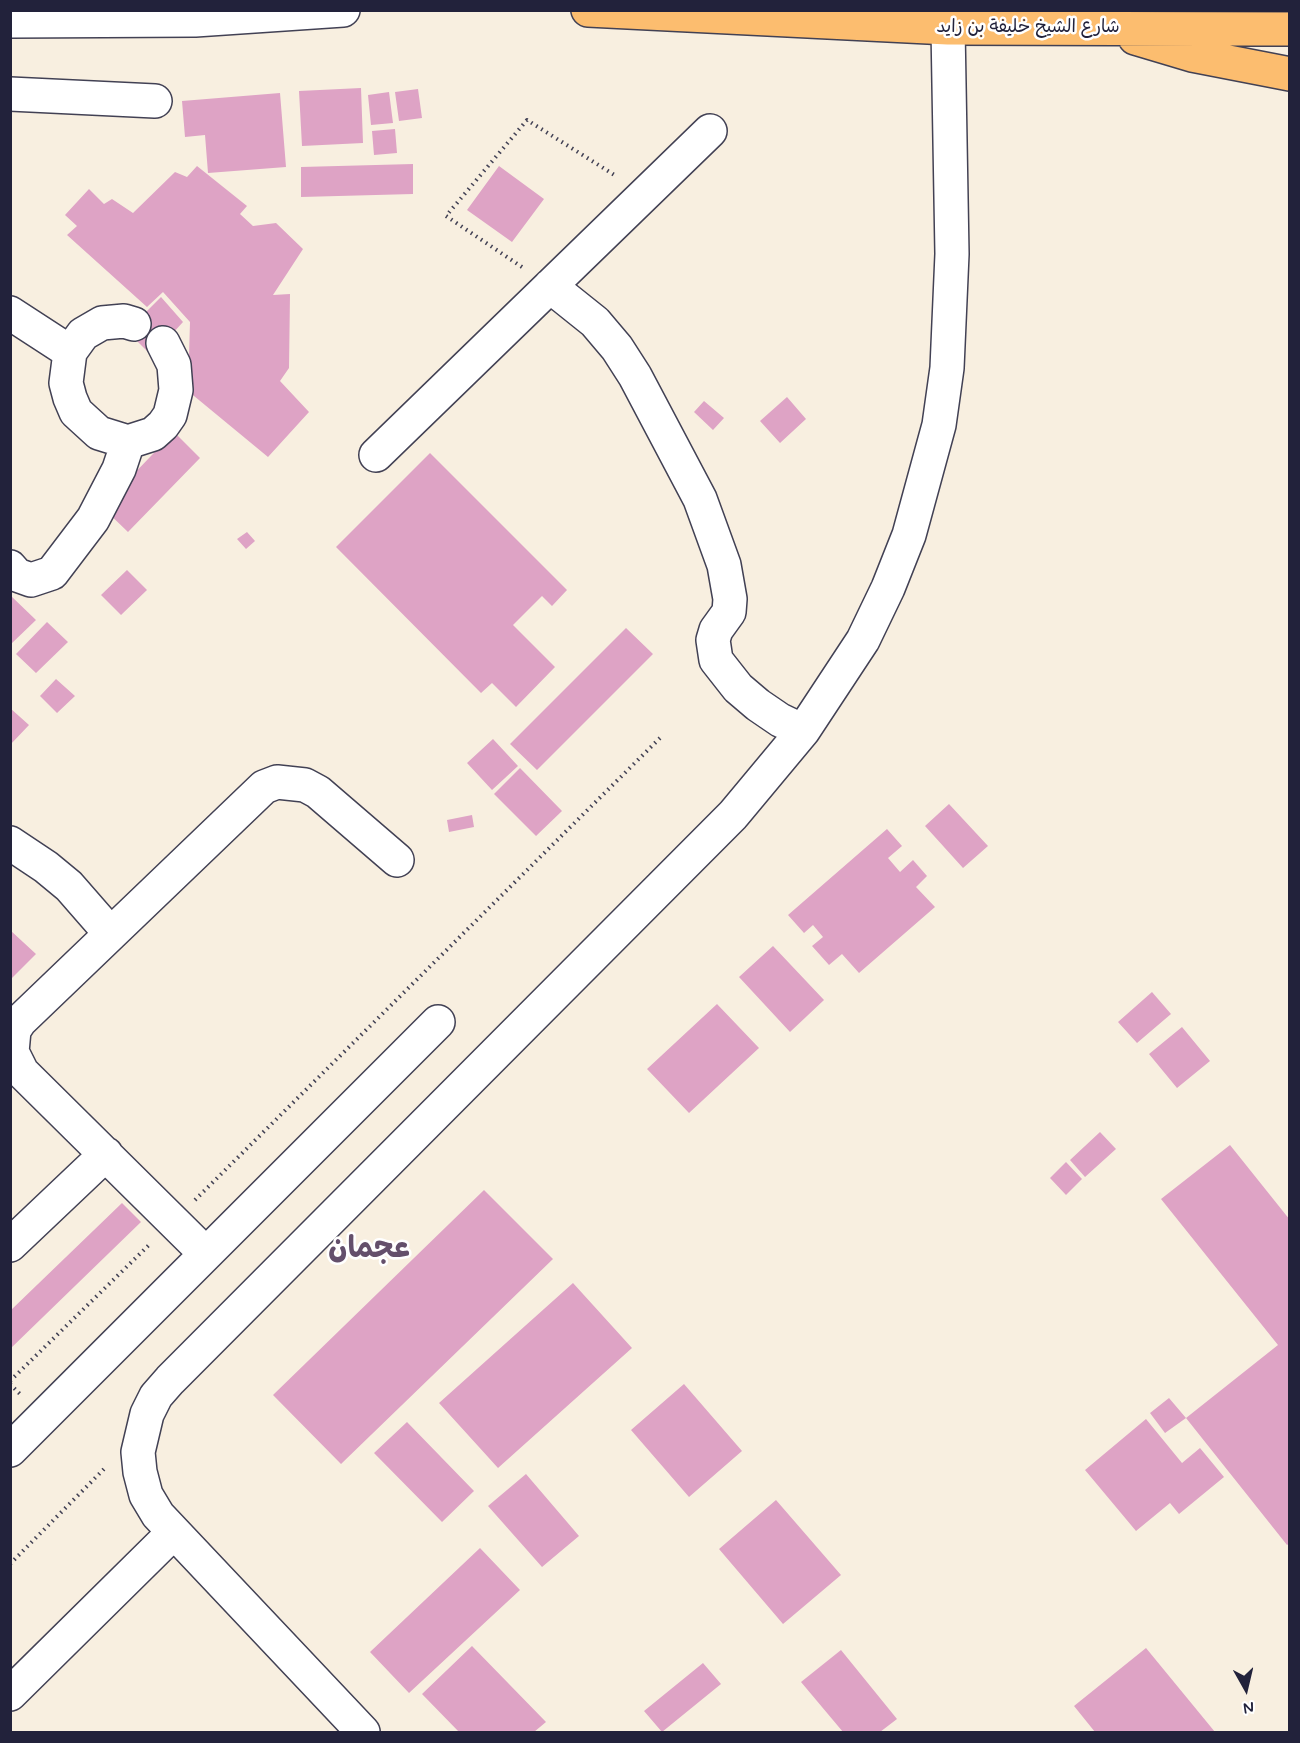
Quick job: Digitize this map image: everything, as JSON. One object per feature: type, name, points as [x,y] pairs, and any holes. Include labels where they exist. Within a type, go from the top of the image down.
[{"type":"main road","name":"شارع الشيخ خليفة بن زايد","points":[[588,10],[948,28],[1290,29]]},
{"type":"main road","points":[[1108,28],[1191,56],[1290,74]]},
{"type":"street","points":[[10,21],[195,20],[343,10]]},
{"type":"street","points":[[363,1732],[173,1533],[146,1495],[138,1452],[140,1432],[156,1396],[170,1380],[733,815],[804,731],[863,640],[888,588],[909,535],[939,425],[947,368],[952,311],[948,28]]},
{"type":"street","points":[[10,94],[155,101]]},
{"type":"street","points":[[376,456],[710,131]]},
{"type":"street","points":[[550,286],[596,322],[617,348],[635,376],[700,499],[724,565],[730,599],[729,612],[716,630],[713,640],[716,660],[738,688],[758,705],[780,720],[804,731]]},
{"type":"street","points":[[10,313],[70,352]]},
{"type":"street","points":[[134,324],[124,321],[102,323],[83,334],[70,352],[66,383],[76,412],[99,433],[128,442],[153,434],[170,415],[176,377],[163,343]]},
{"type":"street","points":[[10,567],[17,574],[31,580],[52,573],[93,519],[107,494],[128,442]]},
{"type":"street","points":[[206,1254],[106,1154],[16,1077],[12,1052],[14,1030],[20,1021],[252,795],[277,782],[298,783],[318,792],[397,860]]},
{"type":"street","points":[[10,843],[46,867],[69,886],[110,933]]},
{"type":"street","points":[[10,1450],[438,1022]]},
{"type":"street","points":[[10,1245],[106,1154]]},
{"type":"street","points":[[10,1694],[173,1533]]},
{"type":"path","points":[[550,286],[446,216],[527,120],[644,194]]},
{"type":"path","points":[[10,1381],[663,735]]},
{"type":"path","points":[[10,1564],[140,1432]]},
{"type":"building","points":[[361,88],[363,143],[302,146],[299,91]]},
{"type":"building","points":[[418,89],[422,118],[399,121],[395,92]]},
{"type":"building","points":[[389,92],[393,123],[371,125],[368,95]]},
{"type":"building","points":[[280,93],[286,167],[208,173],[205,135],[185,137],[182,101]]},
{"type":"building","points":[[395,129],[397,153],[374,155],[372,131]]},
{"type":"building","points":[[413,164],[413,194],[301,197],[301,167]]},
{"type":"building","points":[[197,166],[247,206],[240,214],[253,226],[276,223],[303,249],[273,295],[290,294],[289,368],[280,381],[309,412],[268,457],[188,391],[190,322],[163,292],[147,307],[67,235],[77,226],[65,215],[89,189],[104,204],[112,199],[133,213],[175,172],[187,177]]},
{"type":"building","points":[[499,166],[544,199],[512,242],[467,210]]},
{"type":"building","points":[[161,297],[183,322],[152,356],[127,331]]},
{"type":"building","points":[[787,397],[806,419],[780,443],[760,421]]},
{"type":"building","points":[[704,401],[724,418],[713,430],[694,412]]},
{"type":"building","points":[[174,432],[200,458],[128,532],[102,507]]},
{"type":"building","points":[[430,453],[567,590],[552,606],[542,596],[513,625],[555,667],[516,707],[492,683],[481,693],[336,547]]},
{"type":"building","points":[[247,532],[255,541],[246,549],[237,539]]},
{"type":"building","points":[[127,570],[147,590],[121,615],[101,595]]},
{"type":"building","points":[[10,595],[36,620],[10,645]]},
{"type":"building","points":[[47,622],[68,642],[36,673],[16,654]]},
{"type":"building","points":[[626,628],[653,654],[537,770],[510,744]]},
{"type":"building","points":[[56,679],[75,696],[57,713],[40,696]]},
{"type":"building","points":[[10,708],[29,725],[10,745]]},
{"type":"building","points":[[493,739],[518,766],[492,790],[467,763]]},
{"type":"building","points":[[520,768],[562,811],[536,836],[494,794]]},
{"type":"building","points":[[949,804],[988,846],[963,868],[925,826]]},
{"type":"building","points":[[472,815],[474,827],[449,832],[447,820]]},
{"type":"building","points":[[887,829],[902,846],[888,858],[900,872],[913,860],[927,876],[916,887],[935,907],[859,973],[842,954],[829,965],[812,946],[823,937],[813,925],[804,933],[788,915]]},
{"type":"building","points":[[10,930],[36,954],[10,980]]},
{"type":"building","points":[[773,946],[824,1000],[790,1032],[739,977]]},
{"type":"building","points":[[1152,992],[1171,1014],[1137,1043],[1118,1022]]},
{"type":"building","points":[[717,1004],[759,1048],[689,1113],[647,1069]]},
{"type":"building","points":[[1182,1027],[1210,1061],[1177,1088],[1149,1054]]},
{"type":"building","points":[[1100,1132],[1116,1149],[1085,1177],[1070,1160]]},
{"type":"building","points":[[1230,1145],[1290,1220],[1290,1543],[1287,1545],[1186,1418],[1278,1345],[1161,1199]]},
{"type":"building","points":[[1066,1162],[1082,1179],[1066,1195],[1050,1178]]},
{"type":"building","points":[[484,1190],[553,1259],[341,1464],[273,1395]]},
{"type":"building","points":[[122,1203],[141,1222],[10,1349],[10,1311]]},
{"type":"building","points":[[573,1283],[632,1348],[498,1468],[439,1403]]},
{"type":"building","points":[[684,1384],[742,1451],[689,1497],[631,1430]]},
{"type":"building","points":[[1169,1398],[1186,1418],[1165,1433],[1150,1413]]},
{"type":"building","points":[[1146,1419],[1182,1463],[1200,1448],[1224,1477],[1179,1514],[1170,1503],[1136,1531],[1085,1470]]},
{"type":"building","points":[[407,1422],[474,1491],[442,1522],[374,1453]]},
{"type":"building","points":[[526,1474],[579,1536],[542,1567],[488,1506]]},
{"type":"building","points":[[776,1500],[841,1575],[783,1624],[719,1549]]},
{"type":"building","points":[[480,1548],[520,1590],[409,1693],[370,1652]]},
{"type":"building","points":[[472,1646],[546,1722],[534,1732],[459,1732],[422,1694]]},
{"type":"building","points":[[1146,1648],[1215,1732],[1095,1732],[1074,1706]]},
{"type":"building","points":[[841,1650],[897,1719],[880,1732],[843,1732],[801,1682]]},
{"type":"building","points":[[703,1663],[721,1684],[662,1732],[644,1711]]},
{"type":"district","name":"عجمان","points":[[369,1251]]}]
